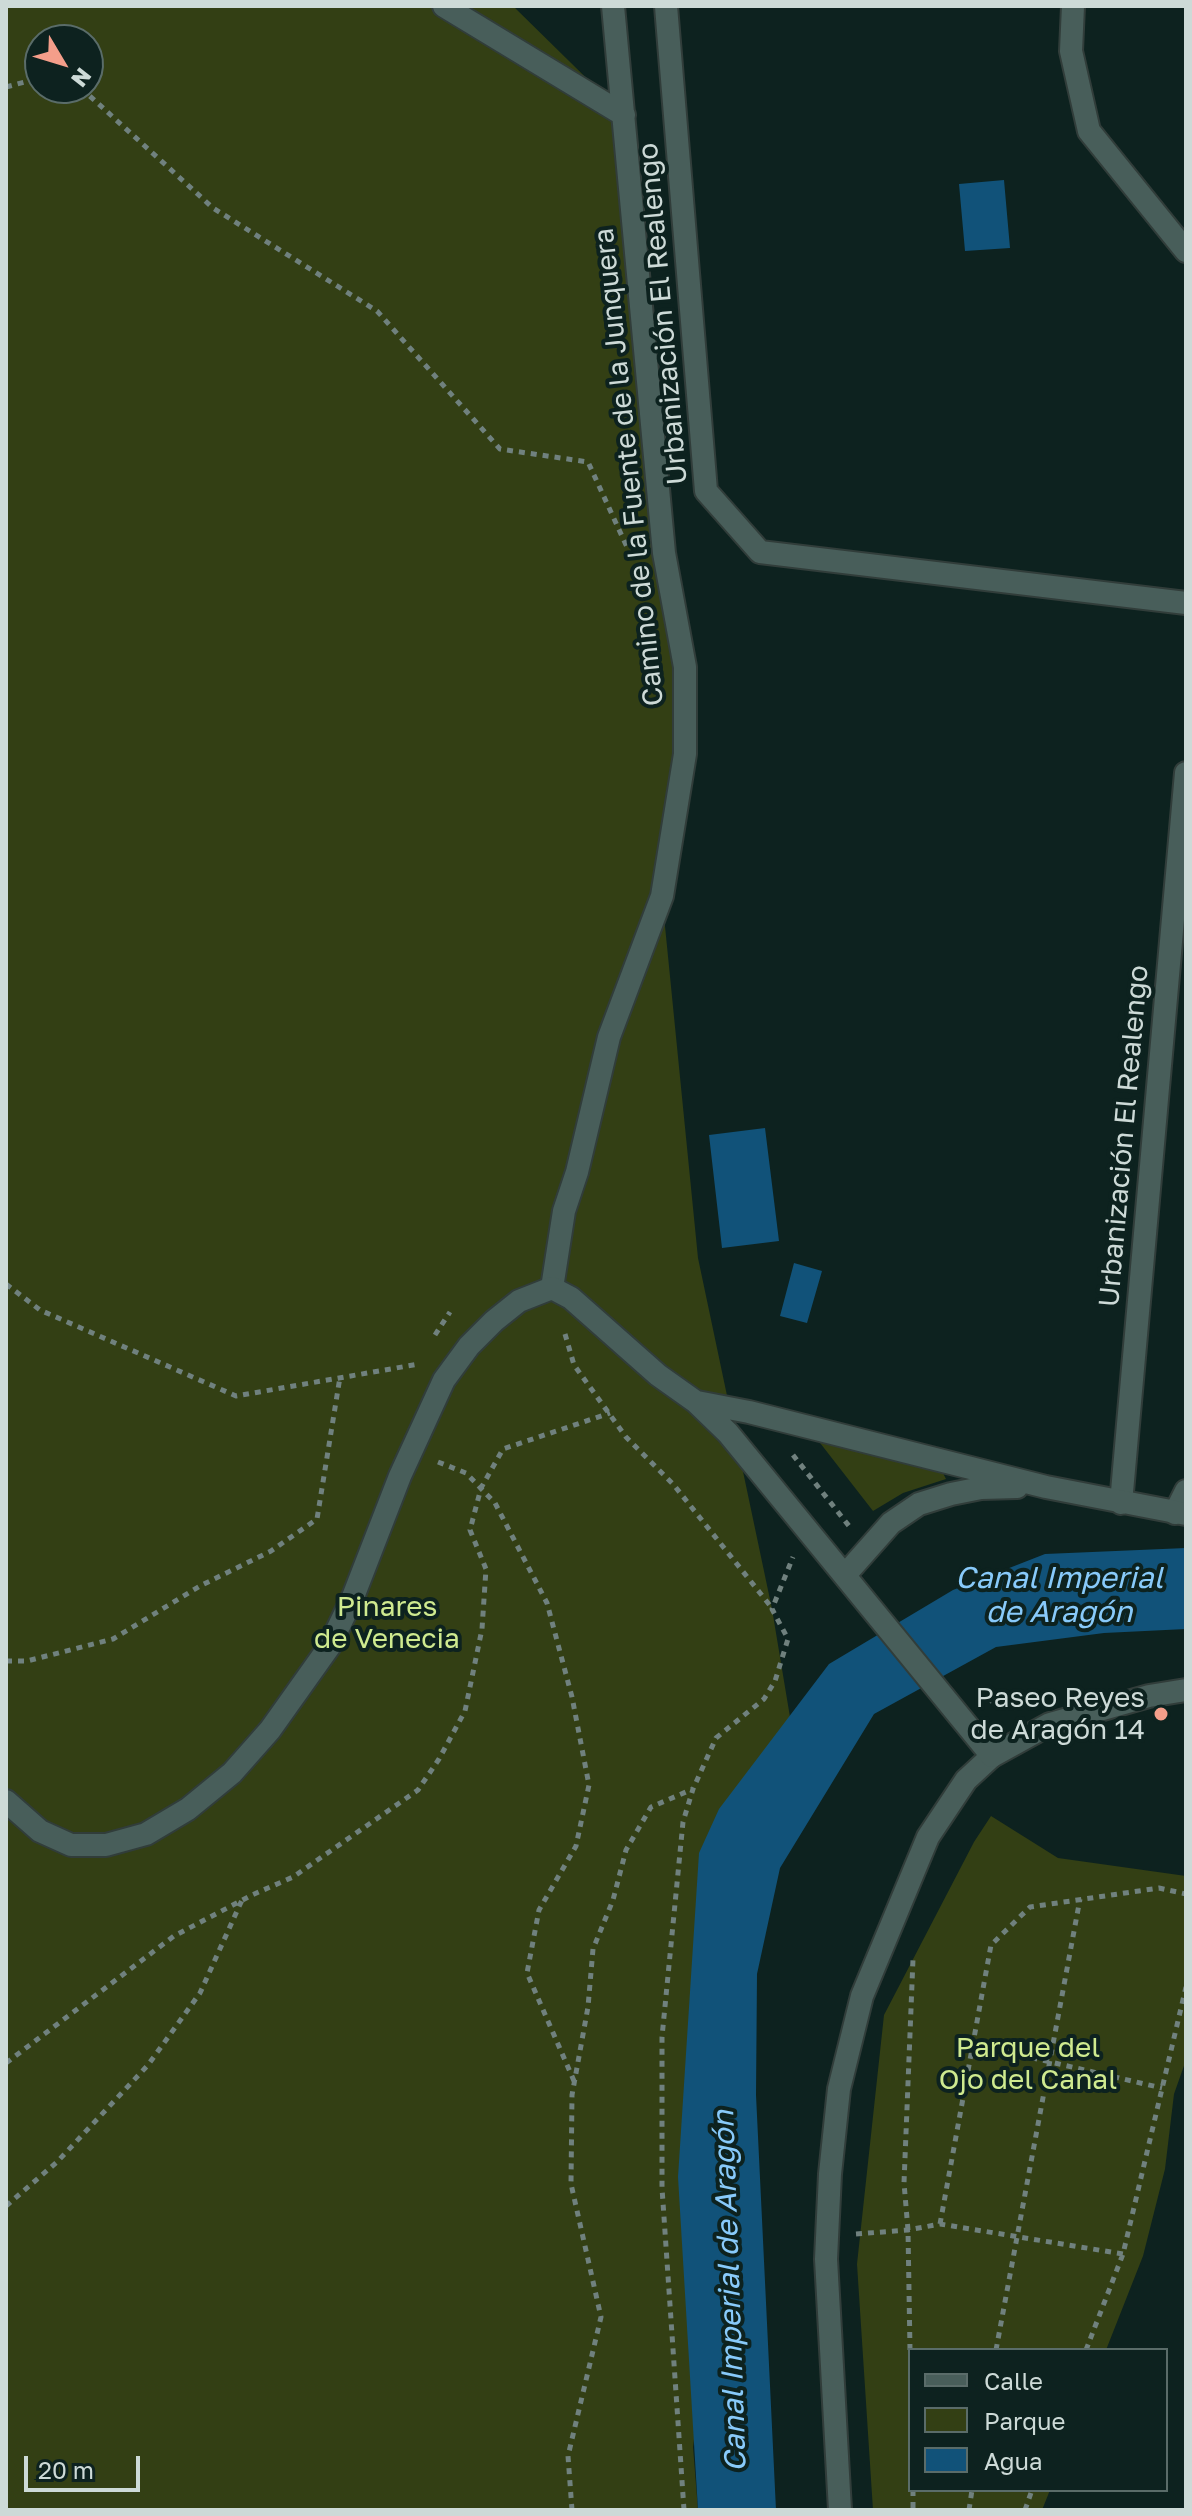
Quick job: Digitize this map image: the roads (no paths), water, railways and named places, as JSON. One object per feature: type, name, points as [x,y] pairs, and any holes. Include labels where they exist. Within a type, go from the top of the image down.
[{"type":"street","points":[[444,6],[624,115]]},
{"type":"street","name":"Camino de la Fuente de la Junquera","points":[[552,1288],[564,1211],[577,1172],[609,1037],[662,896],[685,754],[685,667],[664,553],[613,6]]},
{"type":"street","name":"Urbanización El Realengo","points":[[666,6],[706,491],[760,552],[1186,603]]},
{"type":"street","points":[[1073,6],[1071,51],[1089,131],[1186,251]]},
{"type":"street","name":"Urbanización El Realengo","points":[[1121,1503],[1186,773]]},
{"type":"street","points":[[6,1801],[40,1831],[60,1841],[71,1845],[106,1845],[146,1834],[188,1809],[232,1773],[270,1730],[329,1647],[353,1597],[400,1476],[444,1380],[469,1346],[494,1321],[519,1301],[552,1288],[571,1298],[658,1375],[696,1402],[728,1433],[992,1756]]},
{"type":"street","points":[[696,1402],[749,1412],[1121,1503],[1181,1513],[1186,1491]]},
{"type":"street","points":[[845,1575],[891,1523],[919,1504],[981,1488],[1046,1487]]},
{"type":"street","points":[[840,2510],[826,2259],[830,2174],[839,2089],[862,1996],[928,1837],[966,1780],[992,1756],[1050,1724],[1149,1696],[1186,1690]]},
{"type":"water","points":[[1004,180],[1010,248],[965,251],[959,184]]},
{"type":"water","points":[[765,1128],[779,1241],[722,1248],[709,1135]]},
{"type":"water","points":[[794,1263],[822,1271],[807,1323],[780,1316]]},
{"type":"water","name":"Canal Imperial de Aragón","points":[[1186,1548],[1186,1629],[1104,1633],[996,1647],[874,1714],[780,1868],[757,1974],[756,2095],[776,2510],[698,2510],[678,2177],[699,1853],[719,1809],[829,1664],[953,1590],[1045,1554]]},
{"type":"place","name":"Paseo Reyes de Aragón 14","points":[[1161,1714]]},
{"type":"park label","name":"Pinares de Venecia","points":[[387,1623]]},
{"type":"park label","name":"Parque del Ojo del Canal","points":[[1028,2064]]}]
